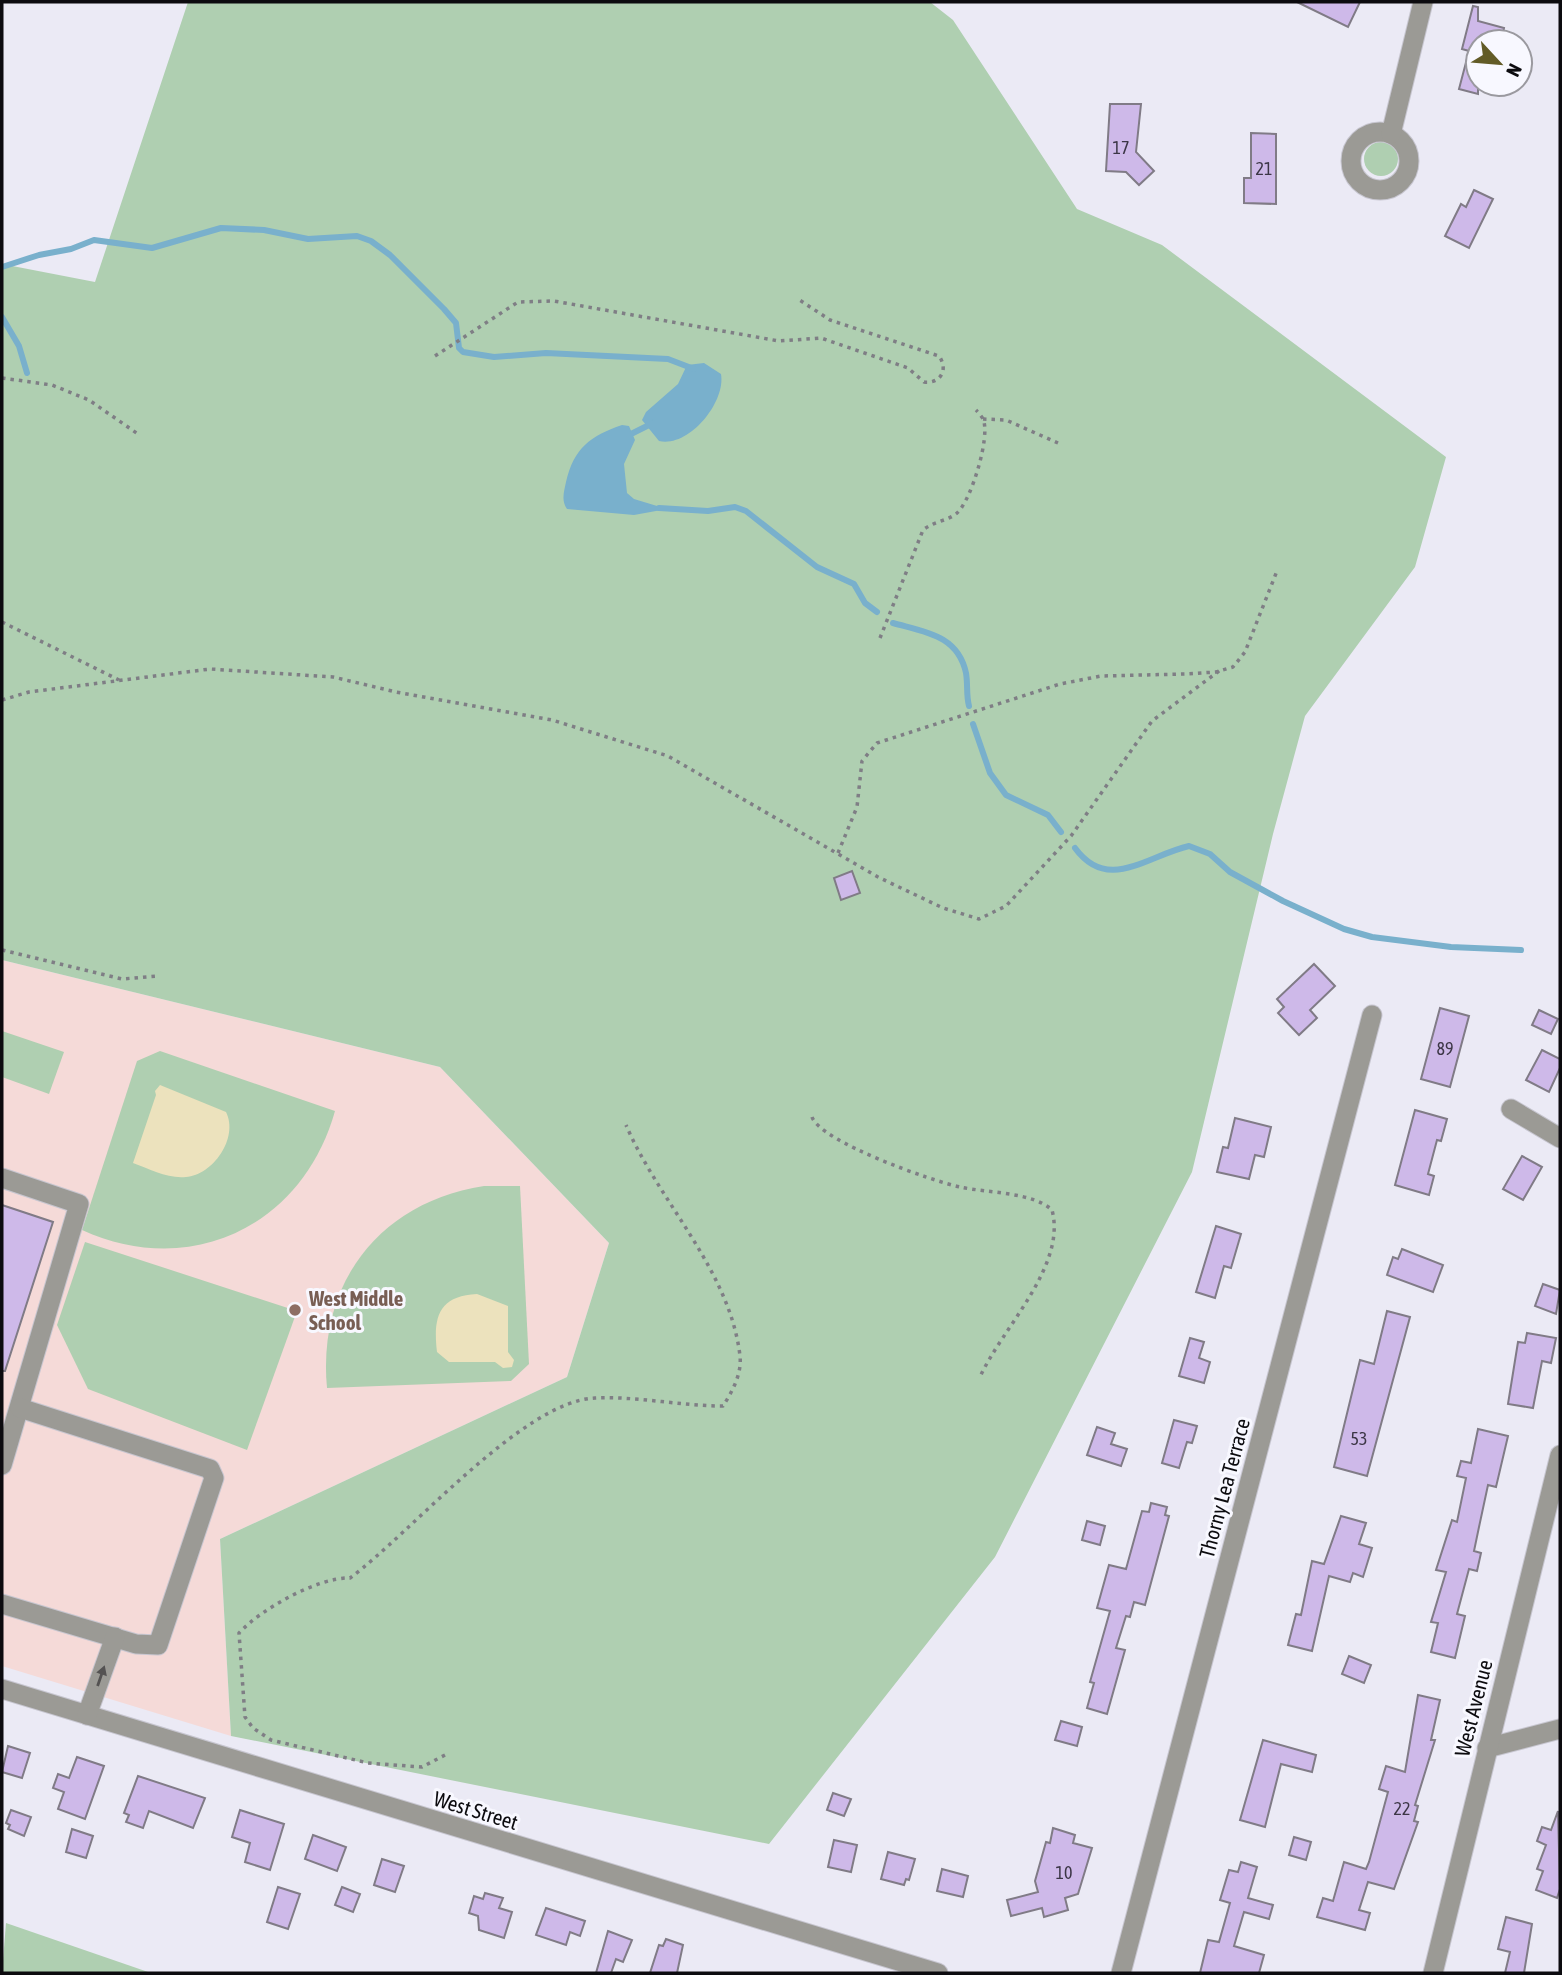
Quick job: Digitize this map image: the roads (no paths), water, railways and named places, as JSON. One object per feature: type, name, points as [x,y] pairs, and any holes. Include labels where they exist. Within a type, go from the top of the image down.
[{"type":"street","points":[[1391,134],[1423,2]]},
{"type":"street","name":"Thorny Lea Terrace","points":[[1121,1973],[1372,1015]]},
{"type":"street","points":[[1511,1109],[1560,1138]]},
{"type":"street","points":[[2,1178],[79,1204],[2,1465]]},
{"type":"street","points":[[2,1604],[147,1647],[158,1645],[214,1478],[213,1472],[205,1467],[20,1408]]},
{"type":"street","name":"West Avenue","points":[[1433,1973],[1560,1455]]},
{"type":"street","points":[[87,1715],[114,1637]]},
{"type":"street","name":"West Street","points":[[2,1689],[938,1973]]},
{"type":"street","points":[[1487,1748],[1560,1729]]},
{"type":"water","points":[[704,363],[721,374],[718,397],[703,421],[693,430],[670,441],[659,441],[642,420],[646,412],[678,384],[687,365]]},
{"type":"water","points":[[622,425],[629,426],[635,440],[624,464],[627,493],[634,499],[667,509],[634,515],[567,509],[564,489],[569,470],[579,452],[592,439]]},
{"type":"waterway","points":[[2,267],[39,255],[71,249],[94,240],[152,248],[221,228],[264,230],[308,239],[357,236],[371,241],[390,255],[444,309],[456,323],[459,348],[463,352],[494,357],[546,353],[668,359],[694,369]]},
{"type":"waterway","points":[[2,317],[19,346],[27,373]]},
{"type":"waterway","points":[[629,435],[653,423]]},
{"type":"waterway","points":[[659,508],[708,511],[735,507],[746,511],[817,567],[854,584],[865,603],[877,612]]},
{"type":"waterway","points":[[893,623],[938,637],[956,650],[966,673],[969,706]]},
{"type":"waterway","points":[[973,724],[990,773],[1006,795],[1048,815],[1061,832]]},
{"type":"waterway","points":[[1075,848],[1088,861],[1101,868],[1114,870],[1128,868],[1189,846],[1210,854],[1230,872],[1283,901],[1344,929],[1372,937],[1451,947],[1521,950]]},
{"type":"place","name":"West Middle School","points":[[295,1310]]}]
